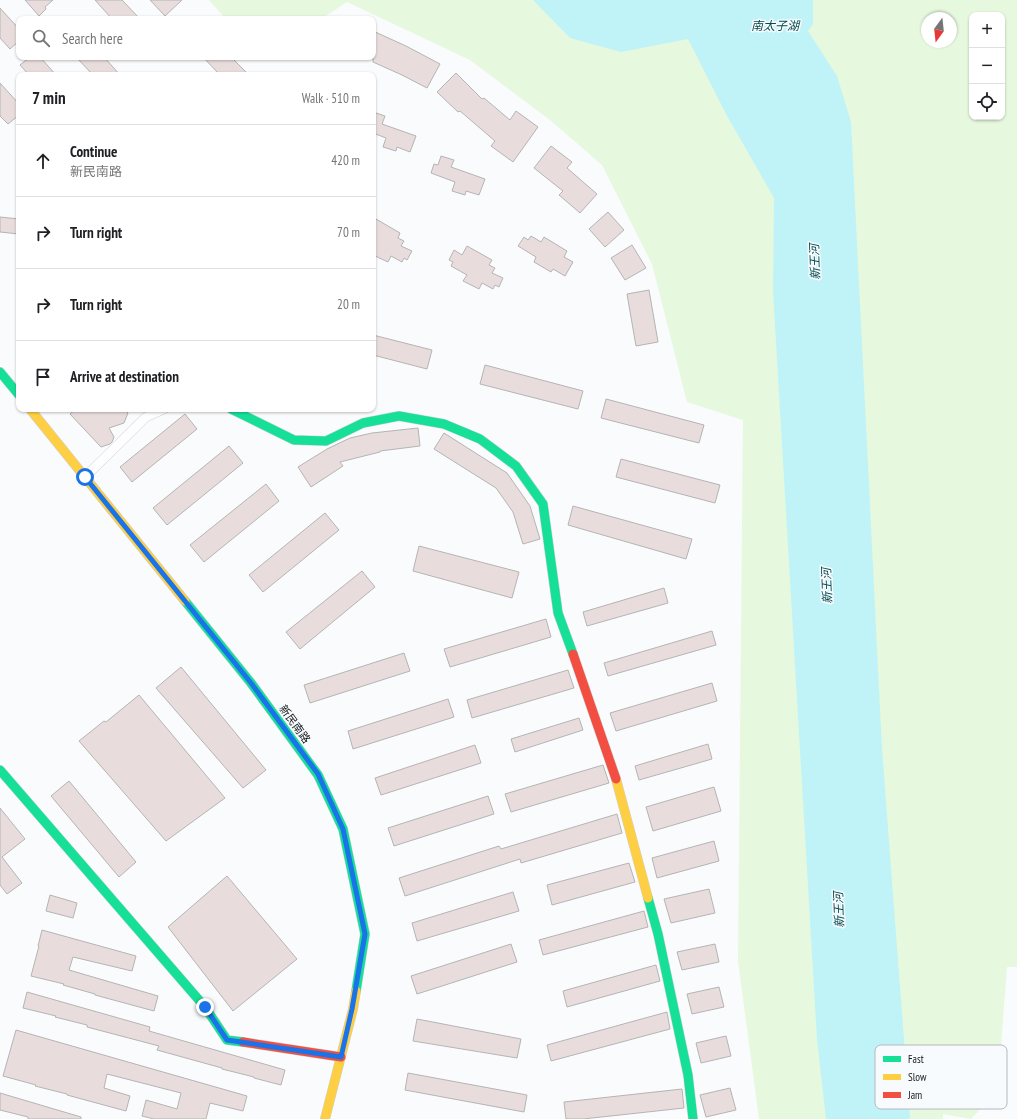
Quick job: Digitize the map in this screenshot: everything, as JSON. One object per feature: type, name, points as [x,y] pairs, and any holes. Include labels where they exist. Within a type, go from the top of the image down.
[{"type":"street","points":[[0,372],[16,391]]},
{"type":"street","name":"新民南路","points":[[32,412],[251,683],[318,774],[343,829],[365,934],[352,1009],[325,1119]]},
{"type":"street","points":[[85,477],[146,417],[157,412]]},
{"type":"street","points":[[238,412],[294,440],[326,441],[363,423],[399,416],[444,424],[480,439],[516,466],[543,504],[558,613],[614,771],[658,934],[688,1075],[692,1119]]},
{"type":"street","points":[[0,770],[205,1007],[227,1040],[341,1057]]},
{"type":"green space","points":[[209,0],[1017,0],[1017,967],[1007,967],[1001,1045],[875,1045],[875,1109],[980,1109],[971,1119],[943,1114],[943,1119],[759,1119],[738,961],[743,420],[687,402],[652,264],[602,165],[550,120],[470,60],[347,2],[326,16],[223,16]]},
{"type":"water","points":[[533,0],[813,0],[813,24],[808,31],[837,76],[851,122],[882,749],[904,1045],[875,1045],[875,1109],[909,1109],[910,1119],[826,1119],[817,1039],[773,291],[774,198],[726,114],[688,39],[621,52],[570,38]]},
{"type":"building","points":[[25,0],[53,0],[45,7],[46,9],[39,16]]},
{"type":"building","points":[[95,0],[122,0],[137,16],[109,16]]},
{"type":"building","points":[[150,0],[182,0],[165,16]]},
{"type":"building","points":[[0,8],[16,26],[16,44],[10,49],[0,38]]},
{"type":"building","points":[[376,32],[440,64],[427,88],[373,62],[373,60],[376,60]]},
{"type":"building","points":[[26,60],[43,60],[53,72],[26,72],[20,65]]},
{"type":"building","points":[[79,60],[107,60],[117,72],[90,72]]},
{"type":"building","points":[[206,60],[234,60],[246,72],[217,72]]},
{"type":"building","points":[[456,73],[482,99],[484,98],[510,120],[516,111],[538,127],[513,162],[491,146],[495,141],[460,111],[458,112],[437,92]]},
{"type":"building","points":[[0,83],[16,101],[16,117],[8,124],[0,116]]},
{"type":"building","points":[[376,113],[385,116],[382,124],[416,136],[410,152],[397,147],[396,151],[383,147],[386,138],[376,134]]},
{"type":"building","points":[[551,146],[572,162],[567,168],[597,194],[580,213],[559,195],[563,191],[534,168]]},
{"type":"building","points":[[441,156],[454,160],[451,167],[485,179],[479,195],[466,191],[465,195],[452,191],[455,182],[431,173],[434,164],[438,165]]},
{"type":"building","points":[[608,212],[624,230],[605,247],[589,229]]},
{"type":"building","points":[[0,217],[16,219],[16,234],[0,232]]},
{"type":"building","points":[[376,219],[400,233],[398,238],[404,241],[401,246],[412,251],[407,260],[404,258],[402,262],[391,256],[388,262],[376,256]]},
{"type":"building","points":[[531,236],[541,242],[544,237],[567,251],[564,257],[573,262],[565,276],[553,269],[551,272],[534,262],[536,257],[518,246],[524,237],[528,240]]},
{"type":"building","points":[[632,245],[646,268],[625,280],[611,258]]},
{"type":"building","points":[[467,246],[492,260],[489,265],[495,268],[492,273],[503,278],[499,287],[495,285],[493,289],[482,283],[479,289],[463,281],[467,275],[451,266],[453,262],[449,260],[454,250],[462,255]]},
{"type":"building","points":[[649,290],[658,342],[636,346],[627,294]]},
{"type":"building","points":[[376,336],[432,350],[427,369],[376,356]]},
{"type":"building","points":[[485,365],[583,391],[578,409],[480,384]]},
{"type":"building","points":[[606,399],[704,425],[699,443],[601,418]]},
{"type":"building","points":[[72,412],[128,413],[124,423],[109,428],[114,437],[112,442],[101,447],[70,414]]},
{"type":"building","points":[[185,414],[197,429],[132,482],[120,467]]},
{"type":"building","points":[[418,428],[420,446],[380,451],[340,462],[343,466],[311,487],[298,467],[327,449],[350,438],[372,433]]},
{"type":"building","points":[[444,433],[507,473],[530,506],[540,539],[523,544],[513,512],[496,488],[434,449]]},
{"type":"building","points":[[229,446],[243,463],[167,525],[153,508]]},
{"type":"building","points":[[621,459],[720,485],[715,503],[616,477]]},
{"type":"building","points":[[266,484],[279,501],[204,562],[190,545]]},
{"type":"building","points":[[573,506],[692,539],[686,559],[568,525]]},
{"type":"building","points":[[325,513],[339,530],[263,592],[249,575]]},
{"type":"building","points":[[419,546],[519,572],[512,598],[413,571]]},
{"type":"building","points":[[362,571],[375,587],[300,649],[286,632]]},
{"type":"building","points":[[664,588],[668,603],[587,626],[583,612]]},
{"type":"building","points":[[546,619],[551,637],[450,667],[444,649]]},
{"type":"building","points":[[712,631],[716,645],[608,676],[604,663]]},
{"type":"building","points":[[404,653],[410,671],[310,703],[304,685]]},
{"type":"building","points":[[181,667],[266,770],[243,788],[156,688]]},
{"type":"building","points":[[568,670],[574,688],[472,718],[467,700]]},
{"type":"building","points":[[712,683],[717,701],[616,731],[610,713]]},
{"type":"building","points":[[139,695],[225,798],[166,841],[79,741],[104,721],[106,722]]},
{"type":"building","points":[[448,699],[454,717],[353,749],[348,731]]},
{"type":"building","points":[[579,718],[583,730],[515,752],[511,739]]},
{"type":"building","points":[[708,744],[712,759],[639,780],[635,766]]},
{"type":"building","points":[[475,745],[481,763],[381,795],[375,778]]},
{"type":"building","points":[[603,765],[609,783],[511,812],[505,794]]},
{"type":"building","points":[[69,781],[136,862],[119,877],[51,796]]},
{"type":"building","points":[[714,787],[721,811],[653,831],[646,807]]},
{"type":"building","points":[[488,796],[494,814],[394,846],[388,828]]},
{"type":"building","points":[[0,808],[25,839],[2,857],[22,883],[7,894],[0,885]]},
{"type":"building","points":[[617,814],[622,833],[521,863],[520,859],[405,896],[399,878],[499,846],[501,849]]},
{"type":"building","points":[[714,841],[719,861],[657,878],[652,858]]},
{"type":"building","points":[[629,863],[635,882],[552,905],[547,885]]},
{"type":"building","points":[[227,876],[297,959],[233,1011],[168,927]]},
{"type":"building","points":[[709,889],[715,913],[671,923],[664,899]]},
{"type":"building","points":[[513,892],[519,911],[417,941],[412,923]]},
{"type":"building","points":[[50,895],[77,903],[73,918],[46,911]]},
{"type":"building","points":[[644,911],[648,927],[543,955],[539,940]]},
{"type":"building","points":[[42,930],[136,956],[132,971],[73,957],[69,970],[158,996],[154,1011],[95,995],[63,985],[64,984],[31,976]]},
{"type":"building","points":[[511,944],[517,962],[417,994],[411,976]]},
{"type":"building","points":[[715,944],[719,962],[682,970],[677,952]]},
{"type":"building","points":[[656,965],[660,981],[567,1007],[563,991]]},
{"type":"building","points":[[719,987],[724,1007],[692,1014],[687,994]]},
{"type":"building","points":[[27,992],[150,1027],[149,1031],[285,1070],[281,1085],[157,1050],[159,1046],[23,1008]]},
{"type":"building","points":[[667,1012],[670,1029],[551,1061],[547,1045]]},
{"type":"building","points":[[417,1019],[521,1039],[517,1058],[413,1041]]},
{"type":"building","points":[[16,1030],[247,1096],[243,1111],[210,1103],[206,1119],[154,1119],[142,1116],[146,1100],[177,1109],[181,1093],[107,1074],[104,1088],[130,1096],[126,1111],[3,1076]]},
{"type":"building","points":[[726,1036],[731,1056],[701,1063],[696,1043]]},
{"type":"building","points":[[408,1073],[527,1095],[524,1112],[405,1090]]},
{"type":"building","points":[[730,1088],[736,1110],[706,1117],[700,1095]]},
{"type":"building","points":[[682,1089],[684,1108],[583,1119],[566,1119],[564,1102]]},
{"type":"building","points":[[0,1093],[81,1117],[81,1119],[28,1119],[28,1117],[0,1110]]},
{"type":"traffic: fast","points":[[0,372],[16,391]]},
{"type":"traffic: fast","points":[[237,412],[294,440],[326,441],[363,423],[399,416],[444,424],[480,439],[516,466],[543,504],[558,613],[573,654]]},
{"type":"traffic: fast","points":[[185,601],[251,683],[318,775],[343,829],[365,934],[356,991]]},
{"type":"traffic: fast","points":[[0,770],[205,1007],[227,1040],[243,1042]]},
{"type":"traffic: fast","points":[[648,898],[658,934],[688,1075],[693,1119]]},
{"type":"traffic: slow","points":[[32,412],[185,601]]},
{"type":"traffic: slow","points":[[616,779],[648,898]]},
{"type":"traffic: slow","points":[[325,1119],[353,1009],[356,991]]},
{"type":"traffic: jam","points":[[573,654],[616,779]]},
{"type":"traffic: jam","points":[[243,1042],[341,1057]]},
{"type":"route","points":[[85,477],[251,683],[318,774],[343,829],[365,934],[352,1009],[341,1057],[227,1040],[205,1007]]},
{"type":"water label","name":"南太子湖","points":[[775,26]]},
{"type":"water label","name":"新王河","points":[[815,262]]},
{"type":"water label","name":"新王河","points":[[827,586]]},
{"type":"water label","name":"新王河","points":[[839,910]]}]
